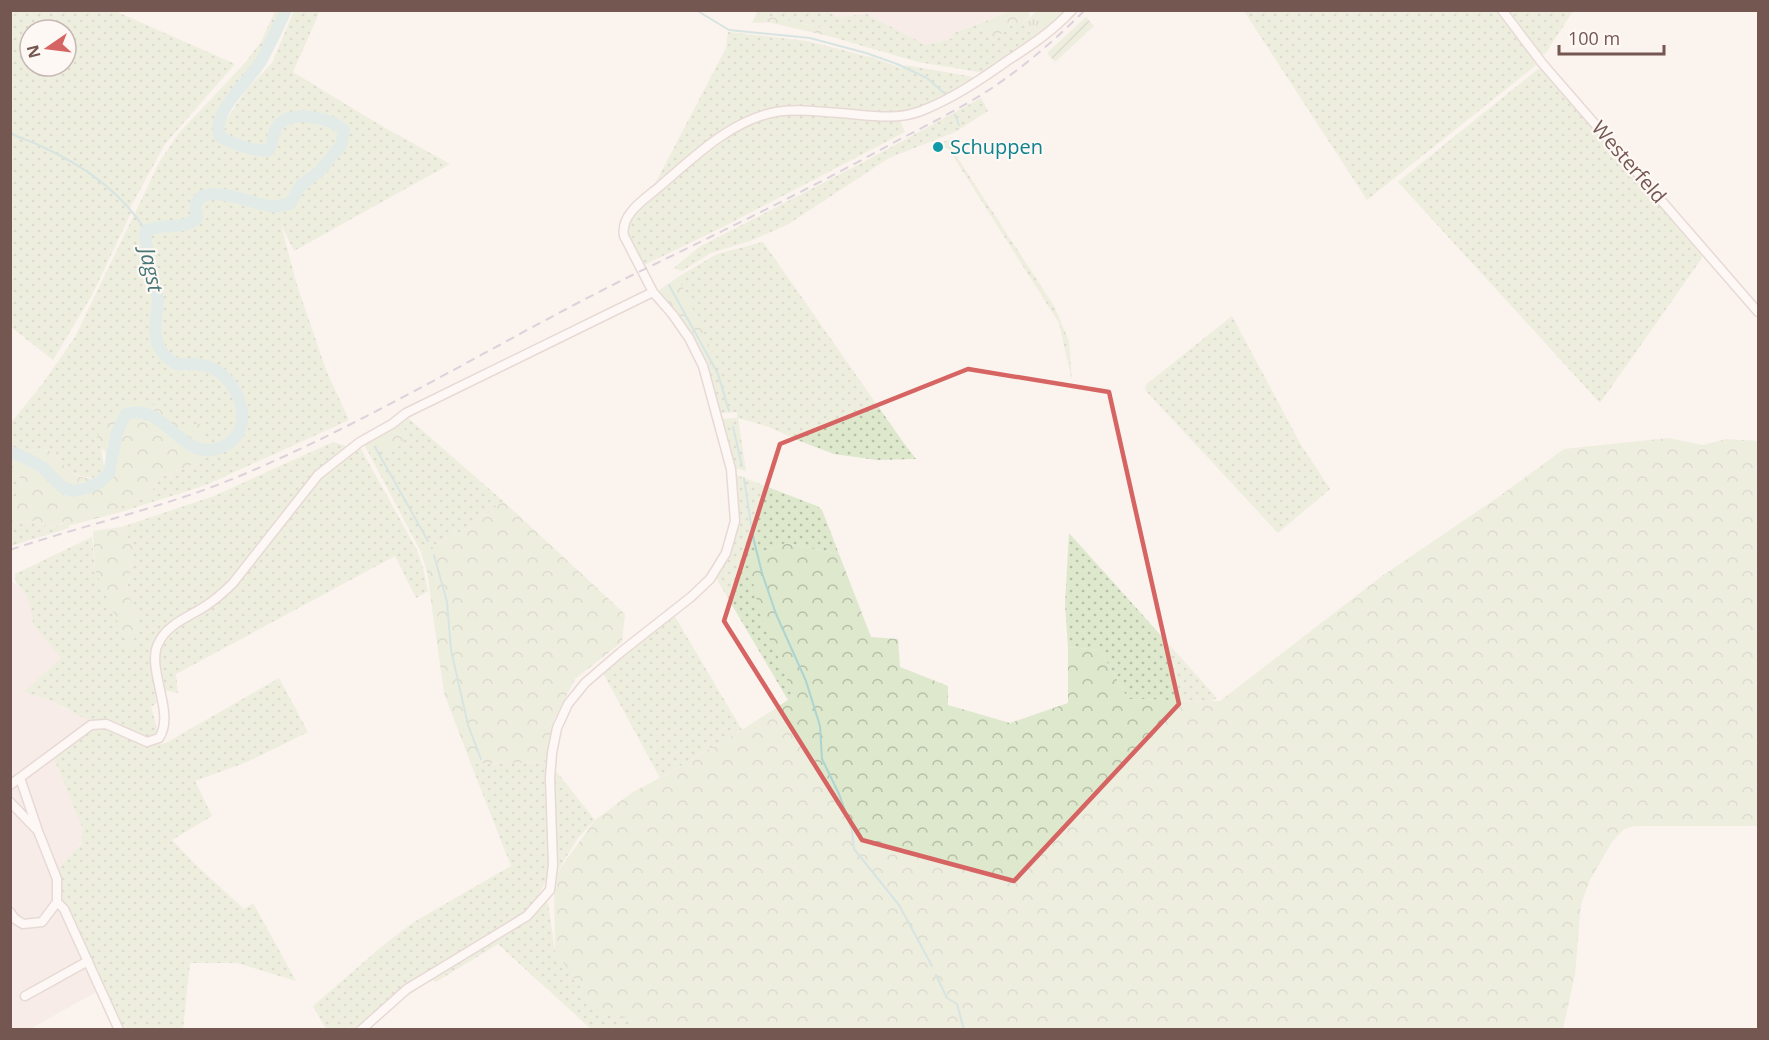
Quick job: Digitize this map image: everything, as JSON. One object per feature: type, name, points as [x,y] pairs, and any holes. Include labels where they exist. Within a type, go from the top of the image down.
[{"type":"street","points":[[364,1028],[407,989],[522,920],[550,890],[553,865],[550,778],[552,753],[557,728],[568,704],[585,683],[710,579],[726,553],[735,521],[731,470],[703,366],[689,338],[653,292],[624,236],[624,222],[640,203],[739,124],[776,112],[803,110],[900,117],[920,112],[988,74],[1036,42],[1072,10]]},
{"type":"street","name":"Westerfeld","points":[[1502,10],[1542,63],[1758,312]]},
{"type":"street","points":[[10,785],[91,725],[106,724],[147,742],[159,738],[165,725],[156,662],[158,644],[177,623],[222,594],[309,485],[333,461],[405,413],[653,292]]},
{"type":"street","points":[[10,912],[23,924],[42,922],[57,902],[57,879],[20,778]]},
{"type":"street","points":[[10,802],[38,831]]},
{"type":"street","points":[[57,902],[64,909],[119,1029]]},
{"type":"street","points":[[25,996],[88,961]]},
{"type":"highlighted area","points":[[968,369],[1109,392],[1179,704],[1014,881],[862,840],[724,621],[780,444]]},
{"type":"shaded area","points":[[826,11],[1010,11],[953,33],[953,38],[926,45],[867,14],[838,17]]},
{"type":"shaded area","points":[[10,580],[24,591],[33,613],[33,625],[61,658],[25,692],[50,700],[63,708],[98,722],[92,826],[61,872],[100,990],[28,1030],[10,1029]]},
{"type":"green space","points":[[758,10],[826,11],[838,17],[867,14],[926,45],[953,38],[953,33],[980,23],[987,28],[993,41],[1014,23],[1023,23],[1034,38],[985,73],[918,62],[832,37],[834,30],[756,14]]},
{"type":"green space","points":[[10,11],[115,11],[235,64],[165,144],[129,210],[131,213],[92,295],[53,360],[11,327]]},
{"type":"green space","points":[[275,11],[282,11],[257,61],[222,104],[214,120],[216,127],[226,128],[224,123],[246,90],[272,63],[294,11],[320,11],[293,72],[450,164],[294,251],[281,225],[297,285],[326,370],[349,420],[206,485],[121,512],[121,506],[149,496],[159,478],[202,460],[202,424],[180,424],[165,414],[104,430],[95,439],[101,448],[105,473],[99,478],[84,477],[68,470],[56,452],[37,449],[25,453],[11,450],[10,424],[43,383],[75,337],[160,161],[179,133],[244,64],[261,42]]},
{"type":"green space","points":[[1010,11],[1028,11],[1030,16],[1023,23],[1014,23],[993,41],[987,28],[980,23]]},
{"type":"green space","points":[[1037,11],[1067,11],[1034,38],[1023,23]]},
{"type":"green space","points":[[1244,11],[1499,11],[1537,62],[1535,66],[1367,200]]},
{"type":"green space","points":[[1505,11],[1573,11],[1546,53],[1541,55]]},
{"type":"green space","points":[[756,14],[835,30],[832,37],[768,22],[752,23]]},
{"type":"green space","points":[[1086,17],[1094,26],[1055,62],[1047,53]]},
{"type":"green space","points":[[728,32],[807,41],[874,58],[901,68],[905,65],[974,77],[923,107],[898,114],[780,107],[758,114],[735,123],[655,184],[726,48]]},
{"type":"green space","points":[[1544,68],[1703,250],[1702,258],[1600,403],[1398,182],[1538,69]]},
{"type":"green space","points":[[981,98],[988,111],[955,132],[889,158],[787,225],[750,241],[711,253],[682,271],[674,268],[699,247]]},
{"type":"green space","points":[[787,114],[899,119],[905,132],[723,227],[642,266],[626,231],[628,218],[649,198],[745,125],[763,118]]},
{"type":"green space","points":[[949,140],[959,160],[1054,306],[1069,341],[1072,381],[1059,323],[948,148],[944,148],[942,142]]},
{"type":"green space","points":[[763,242],[916,459],[877,460],[834,454],[769,427],[738,418],[746,471],[732,467],[722,419],[737,418],[737,412],[721,413],[678,277],[717,254]]},
{"type":"green space","points":[[678,277],[712,351],[705,363],[676,313],[658,291]]},
{"type":"green space","points":[[1232,316],[1301,445],[1330,489],[1278,533],[1146,391],[1145,386],[1148,383]]},
{"type":"green space","points":[[148,401],[180,424],[203,424],[203,460],[159,478],[149,496],[121,506],[121,512],[67,526],[66,521],[52,528],[34,521],[11,522],[11,508],[23,480],[11,471],[11,450],[25,453],[37,449],[56,452],[66,467],[77,475],[91,478],[108,476],[105,451],[95,439],[127,402]]},
{"type":"green space","points":[[407,417],[503,501],[472,526],[421,552],[365,446],[370,440]]},
{"type":"green space","points":[[401,421],[407,434],[397,449],[384,448],[370,440]]},
{"type":"green space","points":[[1668,438],[1703,445],[1726,439],[1758,441],[1758,826],[1634,826],[1623,830],[1612,842],[1590,880],[1581,904],[1575,975],[1563,1029],[637,1029],[628,1018],[599,1015],[555,951],[554,877],[595,820],[633,792],[742,730],[794,696],[759,611],[748,558],[786,543],[839,554],[871,637],[898,639],[900,667],[948,686],[948,705],[1010,723],[1068,703],[1068,647],[1100,650],[1128,699],[1220,701],[1382,576],[1497,498],[1564,449]]},
{"type":"green space","points":[[333,442],[349,447],[311,478],[230,582],[198,606],[156,644],[160,700],[151,707],[159,734],[152,738],[140,736],[84,718],[50,700],[24,692],[61,658],[33,625],[29,602],[16,583],[15,574],[92,537],[95,570],[138,619],[127,590],[133,548],[122,527],[214,496]]},
{"type":"green space","points":[[356,448],[361,449],[417,550],[428,591],[416,598],[395,556],[176,674],[178,693],[163,690],[158,656],[160,644],[173,628],[208,607],[313,483]]},
{"type":"green space","points":[[11,471],[23,480],[11,508]]},
{"type":"green space","points":[[734,474],[817,506],[822,510],[839,554],[786,543],[748,558],[794,696],[788,700],[716,578],[729,553]]},
{"type":"green space","points":[[503,501],[625,614],[622,642],[575,679],[554,720],[546,762],[471,764],[444,693],[427,572],[421,552],[472,526]]},
{"type":"green space","points":[[34,521],[52,528],[67,521],[69,528],[11,546],[10,522]]},
{"type":"green space","points":[[122,527],[133,548],[127,590],[138,619],[133,646],[129,648],[95,570],[93,531]]},
{"type":"green space","points":[[1069,533],[1217,698],[1211,701],[1128,699],[1100,650],[1068,647],[1065,604]]},
{"type":"green space","points":[[674,615],[742,730],[660,778],[602,671]]},
{"type":"green space","points":[[279,678],[308,732],[247,762],[195,781],[212,816],[172,840],[244,909],[253,903],[296,981],[237,963],[190,963],[183,1029],[121,1029],[60,899],[58,869],[81,844],[83,829],[53,756],[92,727],[110,728],[145,742],[166,743]]},
{"type":"green space","points":[[555,752],[556,771],[595,820],[578,838],[554,877],[553,769]]},
{"type":"green space","points":[[546,762],[549,862],[546,880],[535,903],[517,919],[421,975],[398,992],[357,1029],[326,1029],[313,1006],[414,922],[511,866],[471,764]]},
{"type":"green space","points":[[545,901],[548,903],[555,951],[637,1029],[591,1029],[498,944],[436,982],[432,980],[417,989],[389,1009],[368,1030],[372,1023],[405,994]]},
{"type":"waterway","name":"Jagst","points":[[10,452],[42,467],[62,487],[73,491],[100,482],[109,473],[117,432],[126,414],[140,413],[153,416],[185,442],[197,448],[209,450],[224,446],[234,439],[240,429],[242,418],[237,394],[230,383],[222,374],[208,366],[176,364],[164,355],[157,343],[155,330],[158,300],[145,237],[146,231],[152,228],[185,224],[197,218],[196,205],[200,198],[208,194],[229,196],[271,206],[290,204],[301,185],[319,172],[341,145],[344,130],[330,122],[302,116],[292,117],[278,125],[268,151],[244,147],[220,137],[219,127],[226,107],[261,61],[286,10]]},
{"type":"waterway","points":[[696,10],[729,30],[810,38],[866,53],[927,78],[944,93]]},
{"type":"waterway","points":[[955,115],[959,125]]},
{"type":"waterway","points":[[10,133],[60,155],[102,182],[126,205],[146,231]]},
{"type":"waterway","points":[[669,285],[718,374],[729,411]]},
{"type":"waterway","points":[[733,427],[742,466]]},
{"type":"waterway","points":[[375,447],[428,541]]},
{"type":"waterway","points":[[744,478],[753,537],[762,573],[776,614],[806,681],[820,726],[822,759],[839,794],[852,830],[854,849],[899,905],[932,966]]},
{"type":"waterway","points":[[434,555],[447,602],[451,650],[468,725],[481,759]]},
{"type":"waterway","points":[[936,975],[947,998],[957,1004],[964,1030]]},
{"type":"railway","points":[[10,550],[214,486],[347,426],[601,291],[803,191],[955,110],[1017,70],[1085,10]]},
{"type":"place","name":"Schuppen","points":[[938,147]]}]
